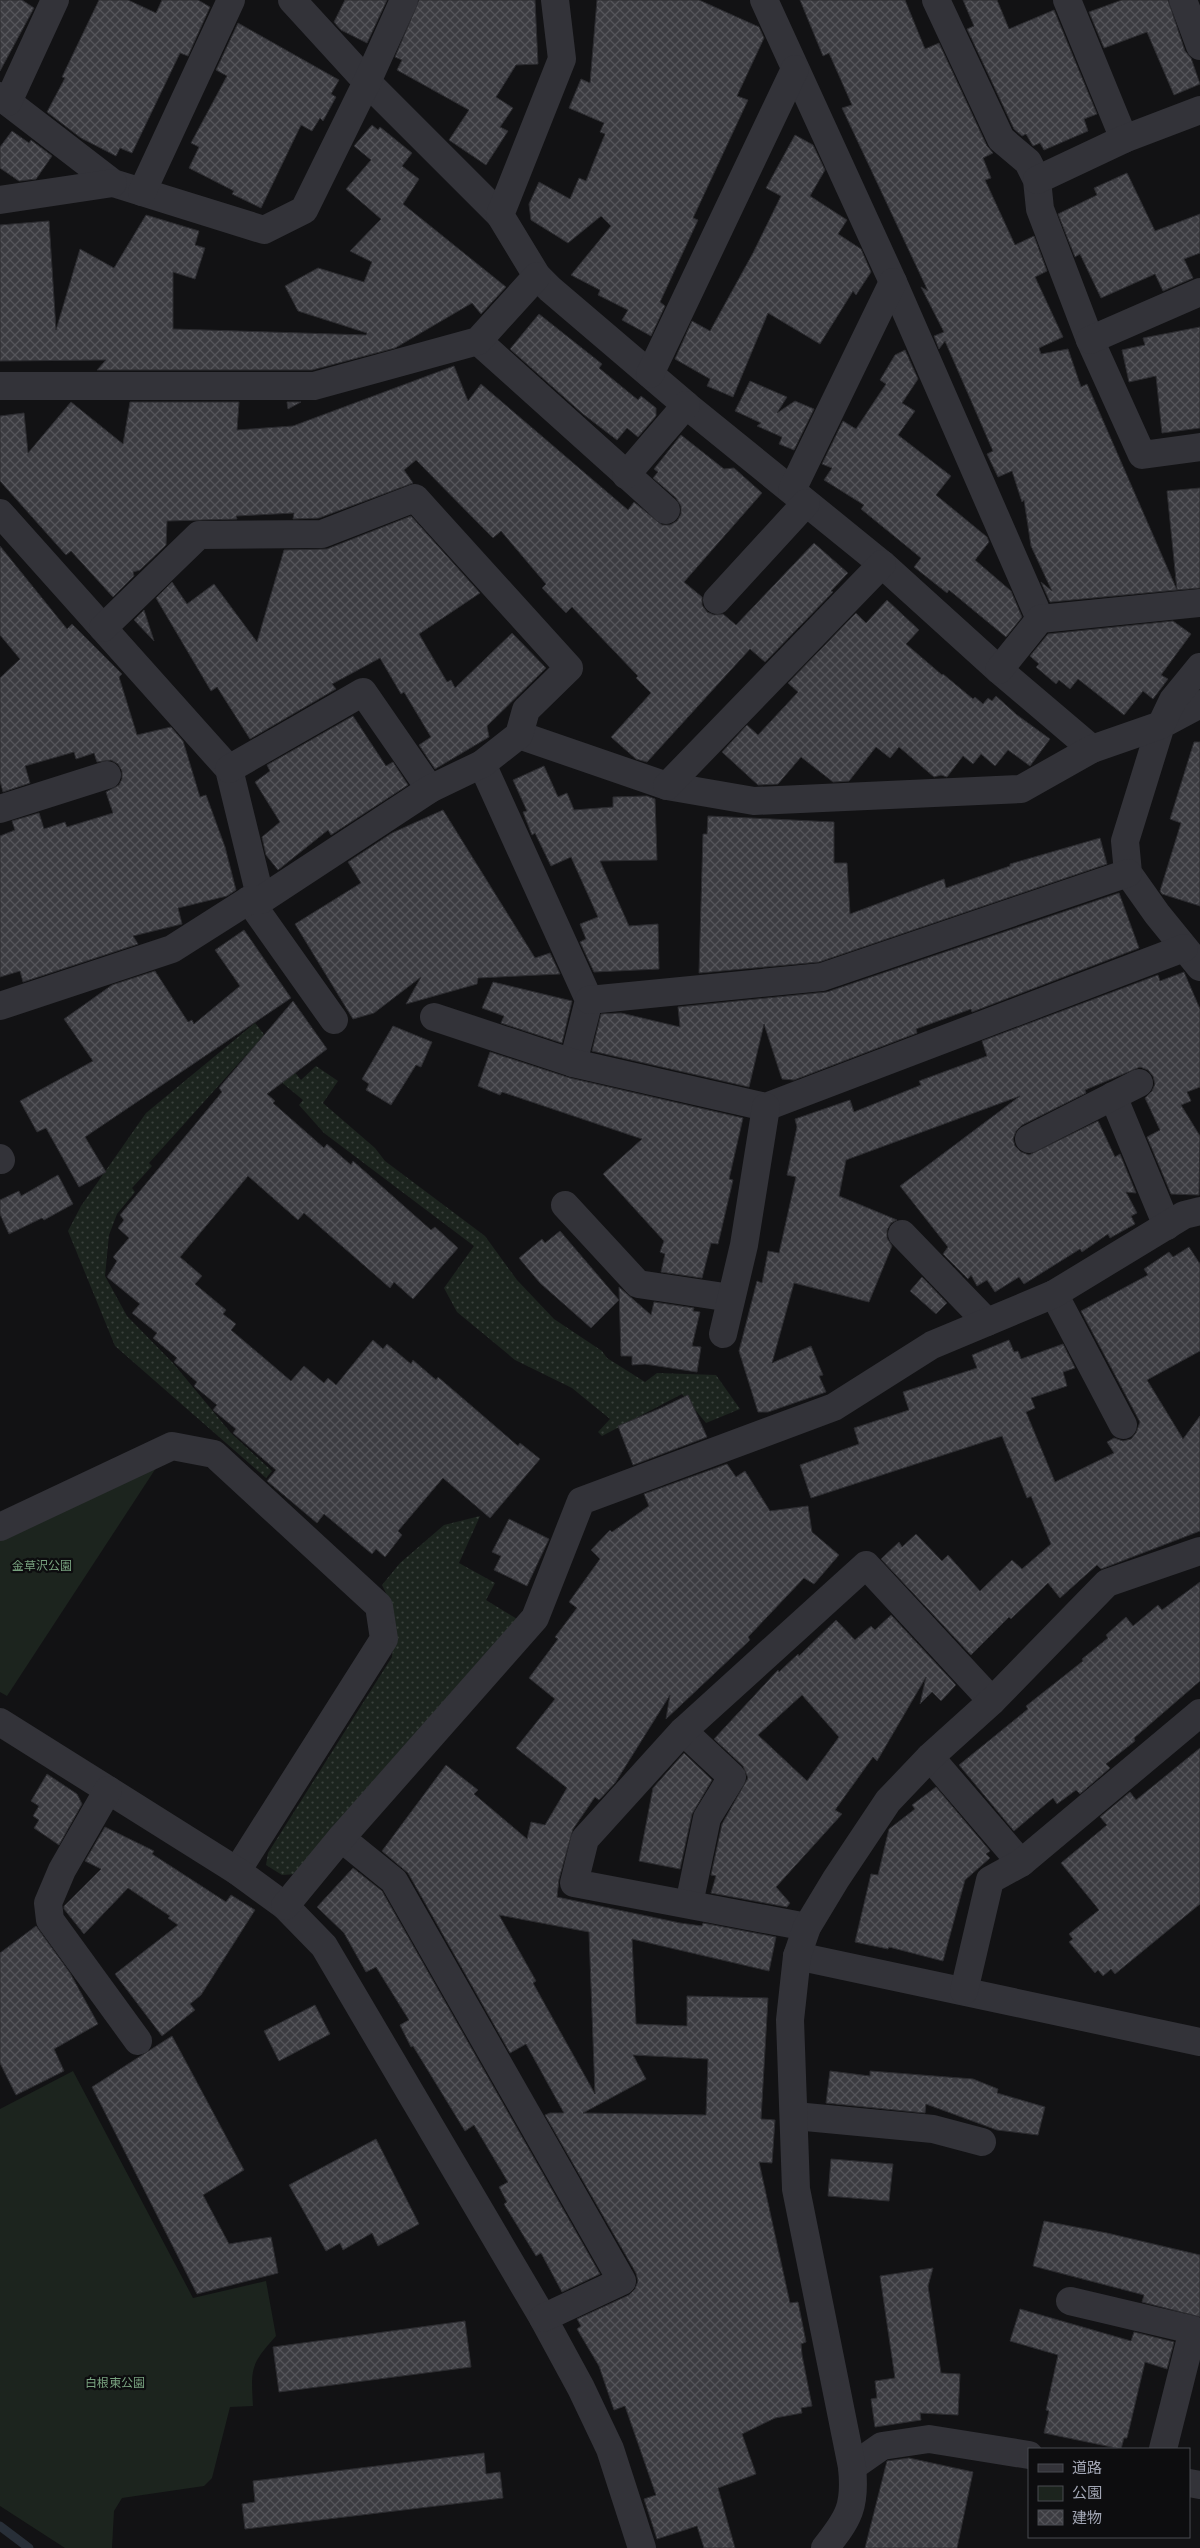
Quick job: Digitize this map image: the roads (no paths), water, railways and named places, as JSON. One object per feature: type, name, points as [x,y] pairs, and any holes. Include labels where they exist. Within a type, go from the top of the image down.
[{"type":"street","points":[[55,0],[4,99],[113,183],[264,230],[304,210],[367,82],[404,0]]},
{"type":"street","points":[[142,192],[231,0]]},
{"type":"street","points":[[292,0],[367,82],[500,215],[537,276],[686,405],[882,564],[999,670],[1092,749]]},
{"type":"street","points":[[500,215],[562,59],[555,0]]},
{"type":"street","points":[[764,0],[893,282],[1040,619]]},
{"type":"street","points":[[936,0],[1001,139],[1028,162],[1037,180],[1040,209],[1090,340],[1142,455],[1200,447]]},
{"type":"street","points":[[1067,0],[1124,139]]},
{"type":"street","points":[[1183,0],[1200,46]]},
{"type":"street","points":[[650,374],[795,69]]},
{"type":"street","points":[[1037,180],[1124,139],[1200,110]]},
{"type":"street","points":[[0,200],[113,183]]},
{"type":"street","points":[[0,386],[314,386],[478,341],[537,276]]},
{"type":"street","points":[[717,600],[799,497],[893,282]]},
{"type":"street","points":[[1090,340],[1200,292]]},
{"type":"street","points":[[478,341],[666,510]]},
{"type":"street","points":[[626,475],[686,405]]},
{"type":"street","points":[[0,1006],[172,948],[255,900],[430,789],[482,764],[518,735],[526,710],[569,668],[415,498],[322,534],[199,535],[103,628]]},
{"type":"street","points":[[0,513],[229,770],[255,900],[334,1020]]},
{"type":"street","points":[[667,786],[882,564]]},
{"type":"street","points":[[999,670],[1040,619],[1200,603]]},
{"type":"street","points":[[434,1017],[574,1063],[766,1107],[1192,958],[1128,873],[1125,841],[1161,725],[1173,700],[1200,668]]},
{"type":"street","points":[[229,770],[363,692],[430,789]]},
{"type":"street","points":[[518,735],[667,786],[754,801],[1021,789],[1092,749],[1161,725],[1200,704]]},
{"type":"street","points":[[482,764],[589,1000],[574,1063]]},
{"type":"street","points":[[0,809],[107,775]]},
{"type":"street","points":[[589,1000],[822,977],[1128,873]]},
{"type":"street","points":[[1029,1139],[1139,1083]]},
{"type":"street","points":[[1113,1096],[1167,1226]]},
{"type":"street","points":[[723,1334],[744,1246],[766,1107]]},
{"type":"street","points":[[565,1206],[638,1284],[731,1298]]},
{"type":"street","points":[[285,1906],[341,1838],[535,1618],[581,1501],[834,1407],[932,1345],[1054,1294],[1184,1215],[1200,1211]]},
{"type":"street","points":[[902,1234],[987,1322]]},
{"type":"street","points":[[1054,1294],[1122,1425]]},
{"type":"street","points":[[0,1527],[172,1446],[214,1454],[379,1606],[384,1640],[237,1871]]},
{"type":"street","points":[[825,2548],[846,2523],[854,2492],[852,2467],[796,2189],[795,2116],[790,2020],[797,1956],[807,1927],[836,1879],[888,1801],[930,1757],[992,1701],[1107,1583],[1200,1551]]},
{"type":"street","points":[[807,1927],[574,1883],[585,1839],[683,1731],[866,1565],[992,1701]]},
{"type":"street","points":[[964,1991],[990,1880],[1021,1863],[1200,1713]]},
{"type":"street","points":[[0,1722],[237,1871],[285,1906],[324,1946],[543,2318],[610,2449],[642,2548]]},
{"type":"street","points":[[683,1731],[732,1778],[707,1818],[689,1904]]},
{"type":"street","points":[[930,1757],[1021,1863]]},
{"type":"street","points":[[108,1790],[62,1870],[48,1903],[50,1920],[138,2042]]},
{"type":"street","points":[[341,1838],[394,1881],[622,2281],[543,2318]]},
{"type":"street","points":[[797,1956],[1200,2042]]},
{"type":"street","points":[[795,2116],[933,2129],[982,2142]]},
{"type":"street","points":[[1070,2301],[1192,2330],[1163,2448]]},
{"type":"street","points":[[852,2467],[882,2446],[929,2439],[1028,2455]]},
{"type":"waterway","points":[[0,2526],[29,2548]]},
{"type":"park label","name":"金草沢公園","points":[[42,1566]]},
{"type":"park label","name":"白根東公園","points":[[115,2383]]}]
